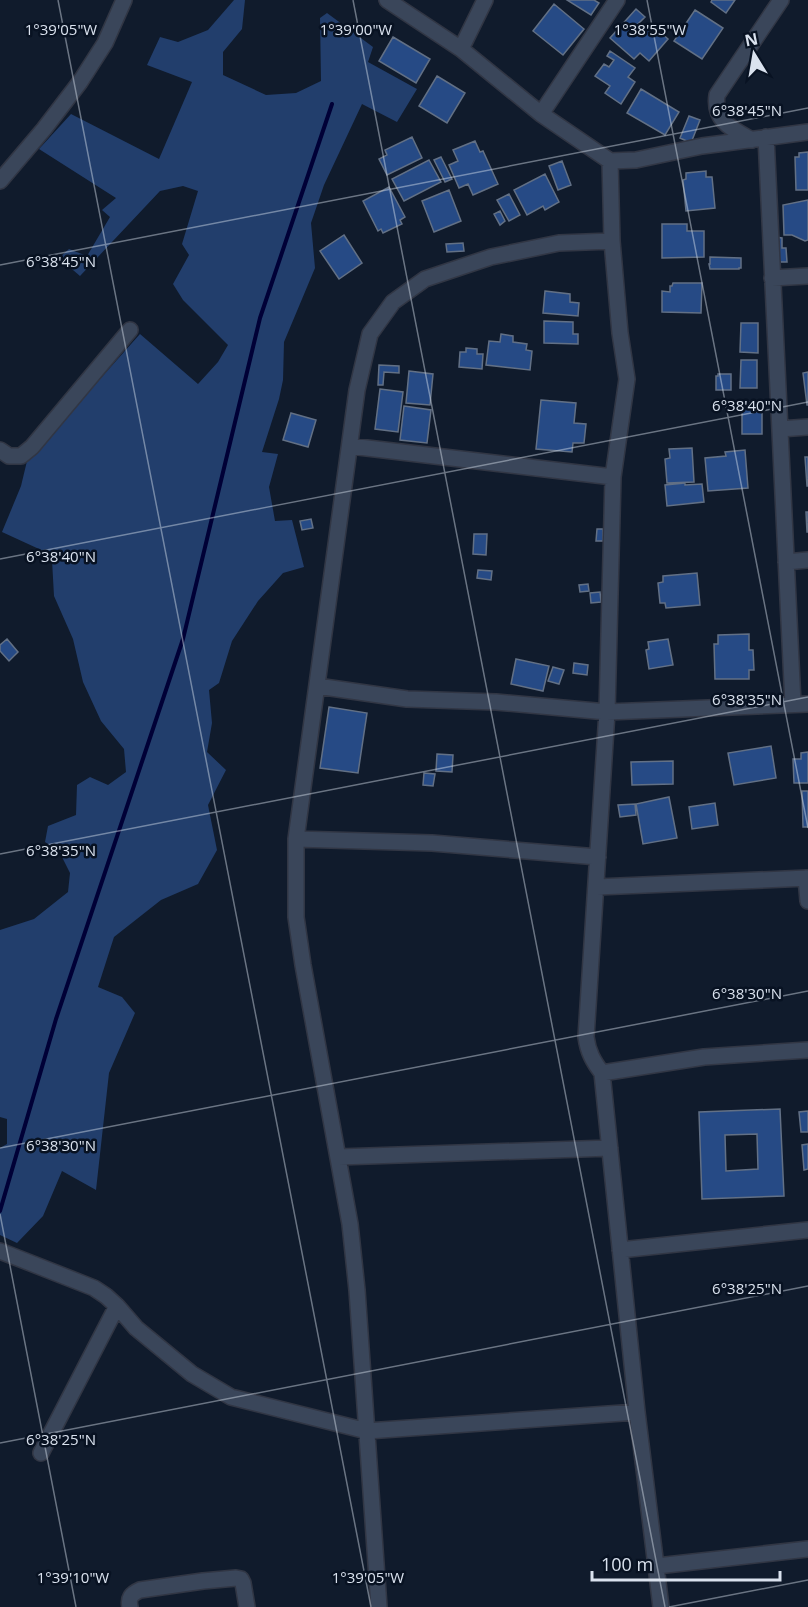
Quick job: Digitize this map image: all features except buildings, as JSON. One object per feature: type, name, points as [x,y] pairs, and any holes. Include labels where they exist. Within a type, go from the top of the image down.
[{"type":"street","points":[[0,181],[80,82],[105,44],[124,0]]},
{"type":"street","points":[[387,0],[461,49],[542,114],[610,161],[636,160],[702,146],[808,132]]},
{"type":"street","points":[[461,49],[485,0]]},
{"type":"street","points":[[542,114],[617,0]]},
{"type":"street","points":[[759,139],[733,130],[720,118],[715,107],[717,95],[781,0]]},
{"type":"street","points":[[317,686],[407,699],[495,702],[608,712],[800,704],[786,562],[772,278],[759,139]]},
{"type":"street","points":[[610,161],[612,241],[620,333],[627,379],[613,477],[608,712],[586,1037],[591,1057],[602,1073],[637,1412],[661,1607]]},
{"type":"street","points":[[379,1607],[350,1224],[296,917],[296,839],[357,390],[370,334],[393,302],[425,279],[491,257],[559,243],[612,241]]},
{"type":"street","points":[[772,278],[808,276]]},
{"type":"street","points":[[0,450],[9,456],[21,456],[32,447],[130,330]]},
{"type":"street","points":[[780,429],[808,427]]},
{"type":"street","points":[[350,446],[613,477]]},
{"type":"street","points":[[786,562],[808,560]]},
{"type":"street","points":[[296,839],[432,843],[598,857]]},
{"type":"street","points":[[597,887],[807,878],[808,901]]},
{"type":"street","points":[[602,1073],[704,1057],[808,1050]]},
{"type":"street","points":[[339,1156],[610,1148]]},
{"type":"street","points":[[620,1250],[808,1230]]},
{"type":"street","points":[[0,1251],[94,1288],[117,1306],[136,1328],[192,1374],[231,1397],[367,1431],[637,1412]]},
{"type":"street","points":[[41,1453],[117,1306]]},
{"type":"street","points":[[657,1566],[808,1549]]},
{"type":"street","points":[[130,1607],[129,1601],[132,1593],[140,1590],[236,1578],[243,1583],[247,1607]]},
{"type":"shaded area","points":[[234,0],[245,0],[242,29],[223,52],[223,75],[266,95],[296,93],[321,81],[320,18],[327,13],[373,47],[368,62],[417,89],[397,122],[362,104],[324,185],[311,223],[315,268],[284,342],[283,380],[262,452],[278,454],[269,487],[275,521],[292,520],[304,567],[283,573],[258,601],[232,641],[219,683],[209,690],[212,723],[207,752],[226,770],[208,805],[217,850],[198,884],[161,900],[114,937],[98,987],[122,997],[135,1013],[109,1073],[96,1190],[62,1171],[43,1216],[17,1243],[0,1235],[0,1148],[7,1144],[7,1119],[0,1117],[0,930],[34,919],[68,892],[70,873],[59,851],[45,842],[48,826],[76,815],[77,785],[90,777],[108,785],[126,772],[124,749],[101,721],[83,682],[73,639],[54,596],[52,560],[39,549],[2,532],[21,486],[27,461],[140,334],[198,384],[218,362],[228,345],[183,300],[173,284],[189,255],[182,244],[198,191],[183,186],[160,191],[80,276],[59,258],[69,249],[87,256],[110,217],[102,210],[116,198],[39,149],[71,114],[159,159],[192,82],[147,65],[160,37],[178,42],[208,30]]},
{"type":"waterway","points":[[0,1211],[56,1019],[183,639],[260,318],[332,104]]}]
